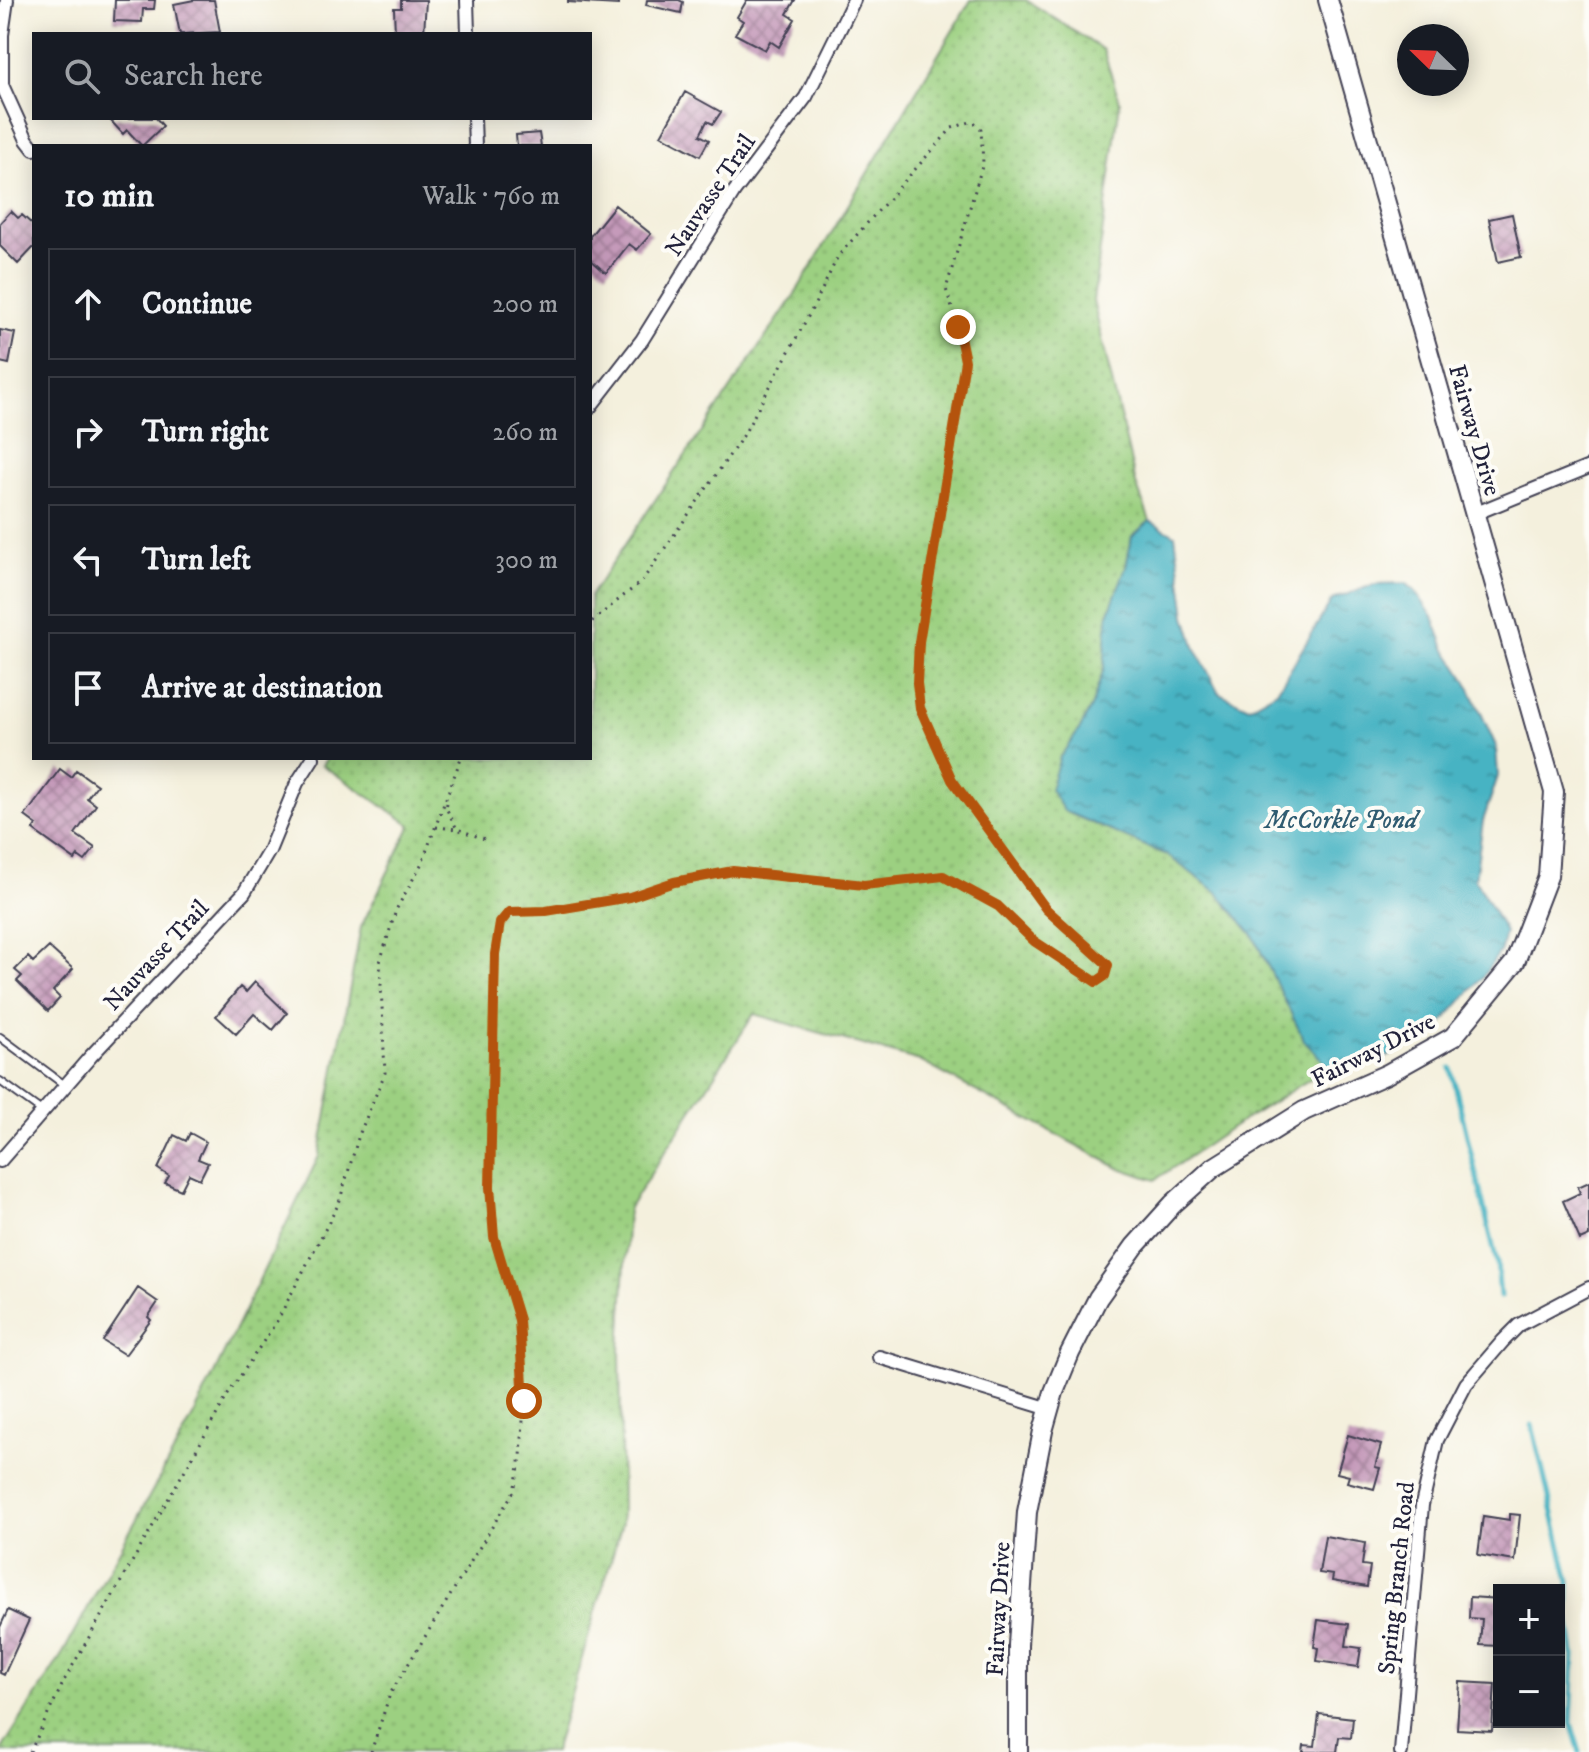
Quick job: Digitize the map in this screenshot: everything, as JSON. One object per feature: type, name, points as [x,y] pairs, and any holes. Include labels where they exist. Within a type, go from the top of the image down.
[{"type":"street","points":[[7,0],[2,35],[2,85],[32,146]]},
{"type":"street","points":[[467,0],[468,32]]},
{"type":"street","name":"Nauvasse Trail","points":[[592,404],[642,340],[734,192],[806,97],[854,0]]},
{"type":"street","name":"Fairway Drive","points":[[1018,1752],[1018,1645],[1027,1512],[1054,1392],[1098,1298],[1135,1246],[1173,1204],[1213,1168],[1304,1111],[1387,1074],[1453,1037],[1515,962],[1548,876],[1554,792],[1328,0]]},
{"type":"street","points":[[474,120],[475,144]]},
{"type":"street","points":[[1474,514],[1589,467]]},
{"type":"street","name":"Nauvasse Trail","points":[[0,1161],[244,893],[269,851],[297,783],[312,760]]},
{"type":"street","name":"Spring Branch Road","points":[[1401,1752],[1422,1505],[1437,1440],[1466,1384],[1519,1325],[1589,1288]]},
{"type":"street","points":[[879,1357],[1050,1409]]},
{"type":"lane","points":[[0,1037],[66,1086]]},
{"type":"lane","points":[[0,1081],[43,1112]]},
{"type":"path","points":[[371,1752],[390,1694],[514,1491],[521,1457],[524,1401],[519,1320],[494,1237],[490,1187],[495,954],[500,923],[509,912],[546,911],[630,897],[674,882],[733,871],[864,885],[943,876],[998,906],[1034,941],[1096,982],[1105,976],[1108,965],[1046,909],[952,780],[920,708],[917,683],[919,642],[965,361],[946,289],[983,163],[981,129],[973,121],[952,128],[838,256],[743,436],[642,581],[592,621]]},
{"type":"path","points":[[30,1752],[65,1679],[229,1393],[277,1321],[339,1203],[359,1135],[385,1073],[380,962],[396,910],[422,863],[460,760]]},
{"type":"path","points":[[447,796],[446,808],[457,829]]},
{"type":"path","points":[[436,827],[457,829],[487,840]]},
{"type":"green space","points":[[971,0],[1026,0],[1103,50],[1120,102],[1093,301],[1136,484],[1150,521],[1132,536],[1126,567],[1108,615],[1104,668],[1092,705],[1060,757],[1064,811],[1167,855],[1217,892],[1253,935],[1305,1042],[1329,1067],[1155,1180],[1117,1167],[920,1061],[754,1014],[628,1209],[620,1351],[622,1523],[554,1752],[0,1752],[63,1653],[194,1415],[319,1156],[361,927],[411,825],[322,765],[326,760],[592,760],[592,593],[795,294]]},
{"type":"water","name":"McCorkle Pond","points":[[1150,521],[1175,535],[1186,616],[1196,649],[1219,693],[1249,707],[1277,691],[1332,600],[1375,584],[1406,583],[1433,617],[1445,648],[1466,680],[1496,746],[1498,776],[1483,821],[1475,879],[1505,932],[1501,950],[1482,978],[1433,1033],[1389,1056],[1357,1068],[1329,1067],[1305,1042],[1253,935],[1217,892],[1167,855],[1064,811],[1050,789],[1060,757],[1092,705],[1104,668],[1108,615],[1126,567],[1132,536]]},
{"type":"building","points":[[115,0],[155,0],[154,9],[143,9],[142,22],[114,21]]},
{"type":"building","points":[[214,0],[220,32],[180,32],[174,4]]},
{"type":"building","points":[[401,0],[426,0],[424,32],[395,32],[394,8],[401,8]]},
{"type":"building","points":[[618,0],[618,5],[568,2]]},
{"type":"building","points":[[647,0],[679,0],[683,2],[681,13],[646,5]]},
{"type":"building","points":[[747,0],[795,0],[787,14],[795,19],[779,47],[770,41],[765,50],[735,34],[743,21],[737,17]]},
{"type":"building","points":[[685,92],[721,112],[713,124],[707,121],[700,135],[709,140],[700,156],[661,135]]},
{"type":"building","points":[[158,120],[163,126],[144,144],[140,144],[127,130],[123,134],[111,121]]},
{"type":"building","points":[[539,133],[541,144],[517,144],[516,135]]},
{"type":"building","points":[[615,205],[651,234],[637,250],[629,244],[606,273],[592,261],[592,234]]},
{"type":"building","points":[[11,211],[18,218],[22,215],[32,224],[32,249],[18,264],[0,246],[0,223]]},
{"type":"building","points":[[1512,214],[1521,257],[1498,262],[1489,219]]},
{"type":"building","points":[[0,330],[15,333],[9,364],[0,362]]},
{"type":"building","points":[[60,769],[71,777],[76,770],[97,785],[87,798],[96,805],[75,834],[95,848],[85,861],[78,856],[75,860],[33,830],[37,825],[25,816]]},
{"type":"building","points":[[49,947],[73,969],[53,991],[60,998],[48,1011],[17,981],[22,976],[15,970],[28,957],[33,962]]},
{"type":"building","points":[[255,982],[287,1013],[273,1030],[254,1014],[236,1034],[216,1016],[240,987],[246,992]]},
{"type":"building","points":[[190,1133],[206,1142],[198,1159],[208,1163],[200,1179],[189,1174],[181,1190],[165,1183],[169,1176],[158,1169],[174,1135],[186,1141]]},
{"type":"building","points":[[1589,1182],[1589,1236],[1580,1240],[1563,1201],[1580,1193],[1578,1187]]},
{"type":"building","points":[[138,1288],[158,1302],[148,1317],[151,1320],[125,1355],[103,1341]]},
{"type":"building","points":[[1348,1435],[1381,1445],[1375,1467],[1380,1468],[1374,1489],[1347,1482],[1349,1476],[1337,1473]]},
{"type":"building","points":[[1510,1514],[1520,1515],[1515,1561],[1478,1555],[1483,1516],[1510,1520]]},
{"type":"building","points":[[1325,1536],[1365,1543],[1362,1565],[1370,1566],[1367,1587],[1332,1581],[1333,1575],[1319,1573]]},
{"type":"building","points":[[1470,1597],[1493,1599],[1493,1646],[1480,1645],[1482,1619],[1469,1618]]},
{"type":"building","points":[[8,1610],[29,1620],[4,1675],[0,1673],[0,1627]]},
{"type":"building","points":[[1318,1620],[1349,1624],[1346,1646],[1361,1648],[1358,1667],[1317,1661],[1319,1648],[1314,1647]]},
{"type":"building","points":[[1460,1682],[1493,1684],[1492,1731],[1457,1729]]},
{"type":"building","points":[[1319,1714],[1353,1718],[1351,1738],[1339,1737],[1337,1752],[1303,1752],[1304,1745],[1315,1746]]},
{"type":"waterway","points":[[1451,1068],[1497,1263],[1500,1297]]},
{"type":"waterway","points":[[1532,1425],[1569,1581],[1568,1613],[1574,1653],[1571,1723],[1580,1752]]},
{"type":"route","points":[[524,1401],[519,1320],[494,1237],[490,1187],[495,954],[500,923],[509,912],[546,911],[630,897],[674,882],[733,871],[864,885],[943,876],[998,906],[1034,941],[1096,982],[1105,976],[1108,965],[1046,909],[952,780],[920,708],[917,683],[919,642],[965,361],[958,327]]}]
